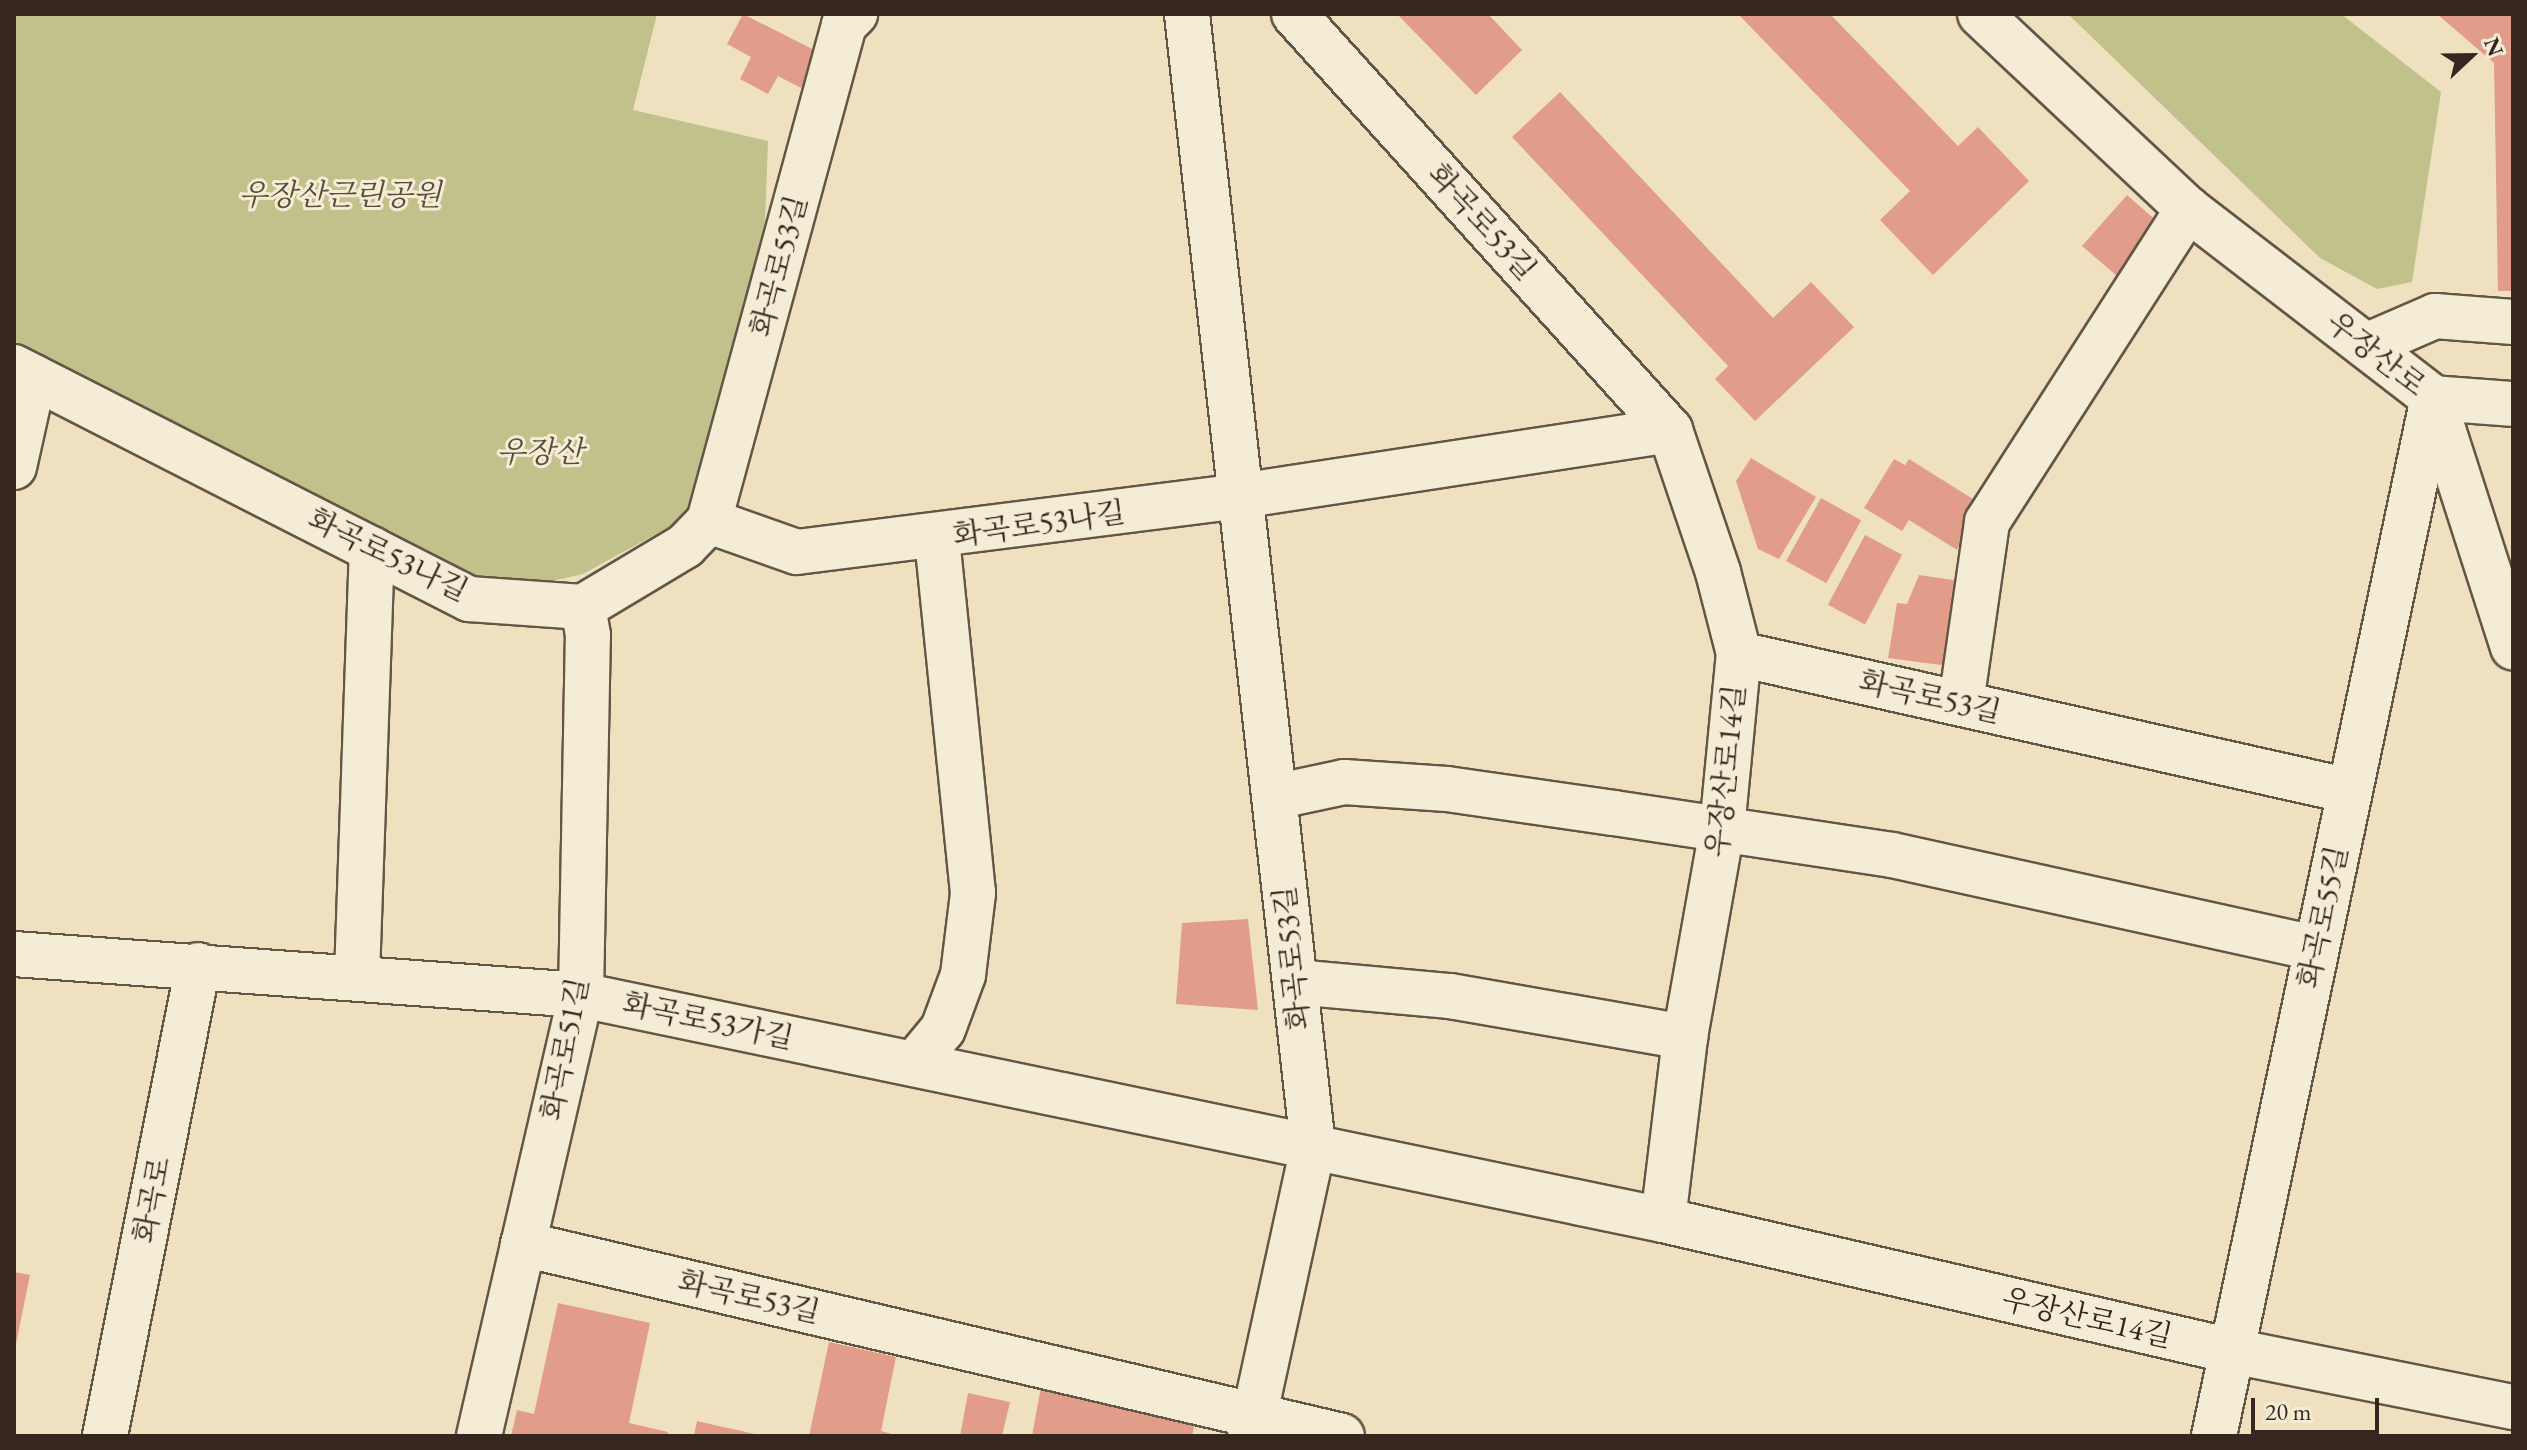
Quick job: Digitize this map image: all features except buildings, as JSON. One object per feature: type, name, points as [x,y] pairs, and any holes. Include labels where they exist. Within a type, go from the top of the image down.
[{"type":"street","name":"화곡로53길","points":[[709,521],[844,25],[855,14]]},
{"type":"street","name":"화곡로53길","points":[[523,1244],[1252,1426],[1313,1147],[1187,14]]},
{"type":"street","name":"화곡로53길","points":[[1294,14],[1670,430],[1718,572],[1739,654],[2350,791]]},
{"type":"street","name":"우장산로","points":[[1980,14],[2188,209],[2433,398],[2513,647]]},
{"type":"street","points":[[1961,703],[1987,522],[2188,209]]},
{"type":"street","points":[[2366,346],[2435,316],[2513,322]]},
{"type":"street","name":"화곡로53나길","points":[[24,372],[469,599],[583,607]]},
{"type":"street","points":[[14,467],[24,372]]},
{"type":"street","points":[[2433,398],[2513,404]]},
{"type":"street","name":"화곡로55길","points":[[2214,1436],[2433,398]]},
{"type":"street","points":[[1240,496],[1670,430]]},
{"type":"street","name":"화곡로53나길","points":[[709,521],[797,552],[937,538],[1240,496]]},
{"type":"street","points":[[583,607],[685,546],[709,521]]},
{"type":"street","points":[[914,1064],[943,1029],[963,975],[973,893],[937,538]]},
{"type":"street","points":[[357,976],[372,549]]},
{"type":"street","name":"화곡로51길","points":[[479,1436],[581,995],[588,635],[583,607]]},
{"type":"street","name":"우장산로14길","points":[[1663,1220],[1685,1037],[1722,829],[1739,654]]},
{"type":"street","points":[[1274,797],[1344,782],[1409,785],[1722,829],[1892,855],[2316,948]]},
{"type":"street","name":"화곡로53가길","points":[[14,954],[357,976],[581,995],[1313,1147]]},
{"type":"street","name":"화곡로","points":[[105,1436],[198,965]]},
{"type":"street","points":[[1295,982],[1464,998],[1685,1037]]},
{"type":"street","name":"우장산로14길","points":[[1313,1147],[1663,1220],[2232,1351],[2513,1407]]},
{"type":"street","points":[[1252,1426],[1342,1436]]},
{"type":"green space","points":[[14,14],[657,14],[633,110],[768,141],[765,222],[691,515],[583,574],[522,588],[432,567],[14,351]]},
{"type":"green space","points":[[2068,14],[2341,14],[2441,92],[2412,282],[2377,289],[2320,258]]},
{"type":"park label","name":"우장산근린공원","points":[[340,195]]},
{"type":"park label","name":"우장산","points":[[540,452]]}]
